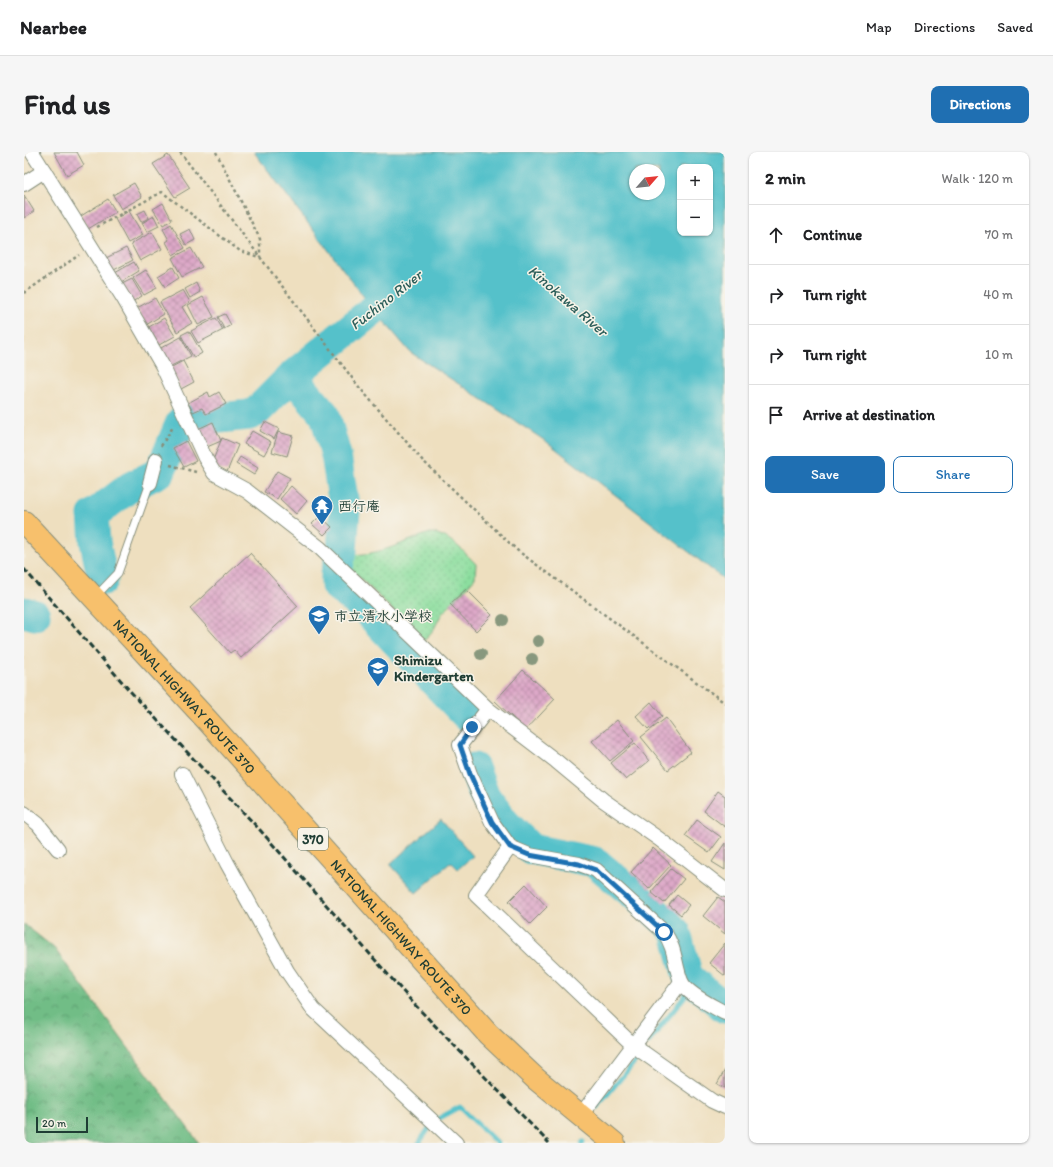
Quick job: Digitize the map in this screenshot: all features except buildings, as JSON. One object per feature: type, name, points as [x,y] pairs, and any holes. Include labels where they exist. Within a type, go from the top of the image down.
[{"type":"highway","name":"NATIONAL HIGHWAY ROUTE 370","points":[[24,522],[95,597],[488,1034],[536,1079],[614,1143]]},
{"type":"street","points":[[32,152],[124,299],[162,365],[205,458],[214,473],[247,491],[320,548],[488,709],[556,761],[603,800],[659,839],[725,890]]},
{"type":"street","points":[[24,184],[44,171]]},
{"type":"street","points":[[150,483],[159,463]]},
{"type":"street","points":[[488,709],[460,745],[470,774],[492,822],[510,847],[529,855],[579,864],[596,870],[664,932],[671,942],[681,982],[693,994],[725,1013]]},
{"type":"street","points":[[182,774],[230,869],[287,971],[313,1009],[456,1143]]},
{"type":"street","points":[[24,813],[38,824],[58,849]]},
{"type":"street","points":[[510,847],[476,895],[634,1046],[706,1097],[725,1107]]},
{"type":"street","points":[[580,1116],[681,982]]},
{"type":"lane","points":[[95,597],[118,573],[150,483]]},
{"type":"path","points":[[180,152],[359,387],[423,461],[518,551],[725,703]]},
{"type":"path","points":[[216,152],[260,239],[260,257]]},
{"type":"path","points":[[90,231],[162,192],[240,250],[260,257]]},
{"type":"path","points":[[24,293],[85,251]]},
{"type":"path","points":[[174,425],[158,451],[159,463],[195,472],[214,473]]},
{"type":"green space","points":[[430,533],[443,536],[455,544],[476,564],[475,578],[441,615],[434,629],[424,641],[349,567],[352,554],[381,551]]},
{"type":"green space","points":[[24,924],[54,948],[199,1143],[24,1143]]},
{"type":"water","name":"Kinokawa River","points":[[254,152],[725,152],[725,580],[547,442],[410,352],[370,305]]},
{"type":"water","points":[[441,819],[473,856],[458,869],[451,862],[416,893],[390,864]]},
{"type":"waterway","points":[[103,580],[95,542],[93,515],[130,487],[160,472],[181,422],[249,415],[256,412],[292,376],[406,283]]},
{"type":"waterway","name":"Fuchino River","points":[[292,376],[325,415],[336,455],[345,511],[342,550],[336,574],[336,585],[363,607],[467,716]]},
{"type":"waterway","points":[[24,612],[35,615]]},
{"type":"waterway","name":"Fuchino River","points":[[474,768],[484,795],[506,824],[531,849],[595,862],[668,923],[676,933],[688,977],[725,1008]]},
{"type":"waterway","points":[[648,1043],[685,996]]},
{"type":"waterway","points":[[597,1107],[637,1059]]},
{"type":"waterway","points":[[419,1143],[434,1121],[460,1107],[497,1143]]},
{"type":"railway","points":[[24,569],[130,691],[259,829],[415,1005],[549,1143]]},
{"type":"place","name":"西行庵","points":[[322,526]]},
{"type":"place","name":"市立清水小学校","points":[[319,636]]},
{"type":"place","name":"Shimizu Kindergarten","points":[[378,688]]},
{"type":"route","points":[[472,727],[460,745],[470,774],[492,822],[510,847],[529,855],[579,864],[596,870],[664,932]]}]
